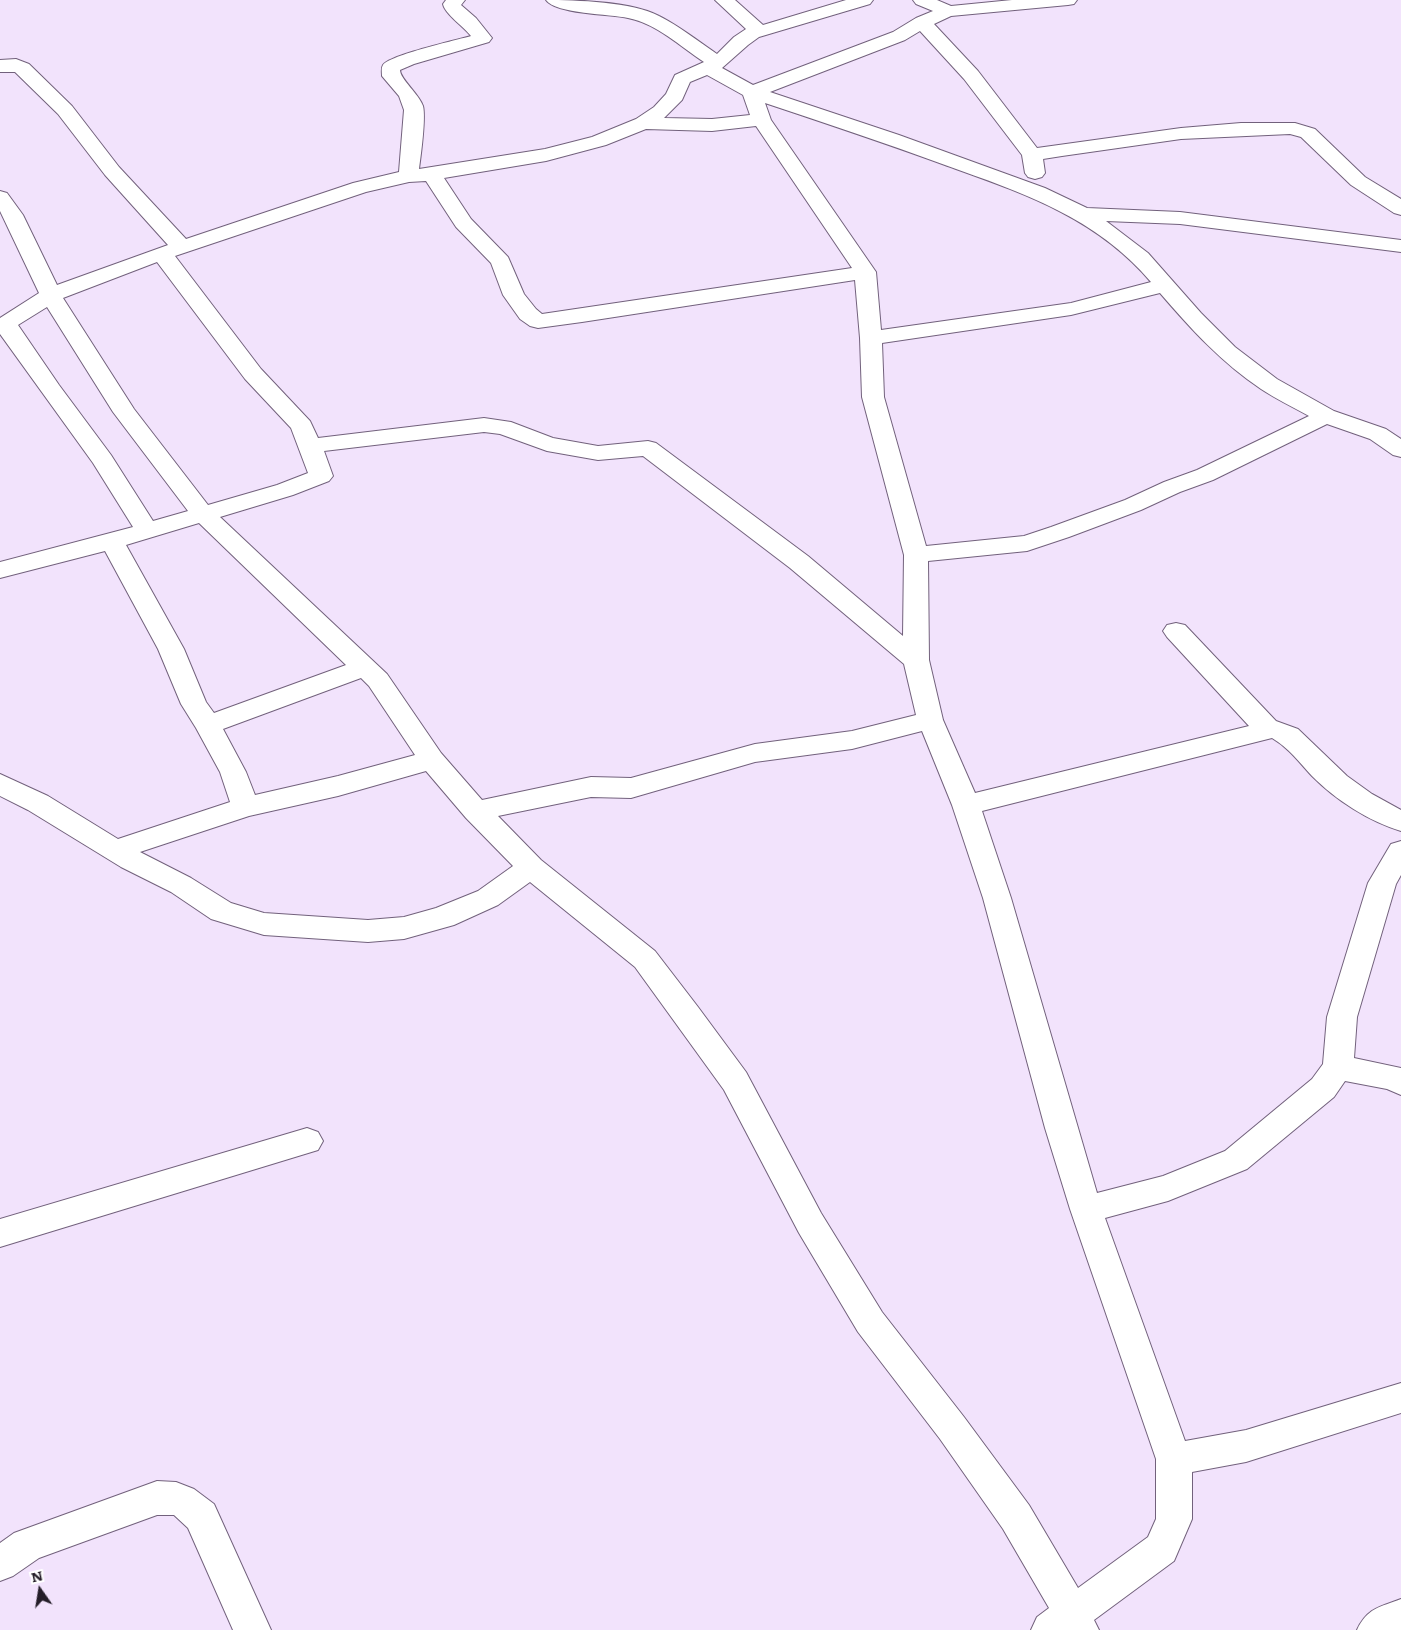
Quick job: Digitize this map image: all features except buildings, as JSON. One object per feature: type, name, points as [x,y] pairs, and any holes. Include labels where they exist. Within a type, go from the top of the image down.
[{"type":"street","points":[[409,176],[414,110],[409,95],[391,76],[391,67],[407,60],[483,38],[470,22],[453,8],[452,4],[456,0]]},
{"type":"street","points":[[555,0],[641,15],[652,19],[713,66],[752,92],[892,139],[1038,192],[1083,214],[1141,257],[1193,318],[1227,352],[1269,384],[1326,416],[1378,434],[1401,450]]},
{"type":"street","points":[[724,0],[759,31]]},
{"type":"street","points":[[147,530],[103,460],[3,326],[51,295],[172,250],[241,229],[360,187],[409,176],[432,174],[564,151],[599,141],[643,123],[673,100],[682,79],[713,66],[741,41],[759,31],[864,0]]},
{"type":"street","points":[[922,0],[948,11]]},
{"type":"street","points":[[752,92],[898,36],[922,22],[948,11],[1068,0]]},
{"type":"street","points":[[922,22],[971,75],[1032,155],[1038,192]]},
{"type":"street","points":[[0,66],[16,65],[22,68],[64,110],[172,250],[253,374],[302,426],[321,472],[319,477],[285,490],[112,542],[0,570]]},
{"type":"street","points":[[0,197],[14,215],[51,295],[124,412],[203,514],[366,667],[378,680],[432,760],[476,811],[531,867],[645,959],[687,1015],[735,1082],[810,1223],[870,1322],[952,1428],[1016,1517],[1068,1625],[1161,1548],[1174,1519],[1174,1458],[1086,1209],[1061,1128],[997,898],[966,805],[930,720],[916,660],[916,555],[873,398],[871,338],[865,272],[761,120],[752,92]]},
{"type":"street","points":[[643,123],[712,124],[761,120]]},
{"type":"street","points":[[1032,155],[1198,131],[1231,128],[1297,129],[1308,133],[1358,181],[1391,200],[1401,209]]},
{"type":"street","points":[[432,174],[463,223],[501,262],[514,295],[528,314],[538,321],[574,318],[865,272]]},
{"type":"street","points":[[1083,214],[1180,218],[1401,246]]},
{"type":"street","points":[[871,338],[1071,309],[1165,285]]},
{"type":"street","points":[[916,555],[1027,543],[1060,532],[1133,505],[1172,487],[1205,475],[1269,442],[1326,416]]},
{"type":"street","points":[[310,446],[484,425],[503,427],[547,444],[589,452],[598,453],[648,448],[799,562],[916,660]]},
{"type":"street","points":[[112,542],[172,649],[194,704],[208,725],[233,772],[246,808]]},
{"type":"street","points":[[1176,631],[1269,730]]},
{"type":"street","points":[[208,725],[366,667]]},
{"type":"street","points":[[476,811],[591,786],[631,788],[755,753],[852,740],[930,720]]},
{"type":"street","points":[[966,805],[1269,730],[1276,730],[1285,733],[1326,774],[1350,793],[1401,820]]},
{"type":"street","points":[[114,850],[246,808],[338,786],[432,760]]},
{"type":"street","points":[[0,784],[38,803],[114,850],[181,885],[221,911],[264,924],[368,931],[404,928],[444,917],[488,898],[531,867]]},
{"type":"street","points":[[1086,1209],[1168,1188],[1236,1160],[1323,1088],[1338,1067],[1342,1017],[1382,883],[1401,851]]},
{"type":"street","points":[[1338,1067],[1396,1079],[1401,1083]]},
{"type":"street","points":[[0,1234],[308,1141]]},
{"type":"street","points":[[1174,1458],[1246,1446],[1363,1412],[1401,1398]]},
{"type":"street","points":[[0,1564],[27,1545],[157,1498],[178,1498],[194,1508],[201,1516],[252,1630]]},
{"type":"street","points":[[1376,1630],[1383,1624],[1401,1617]]}]
